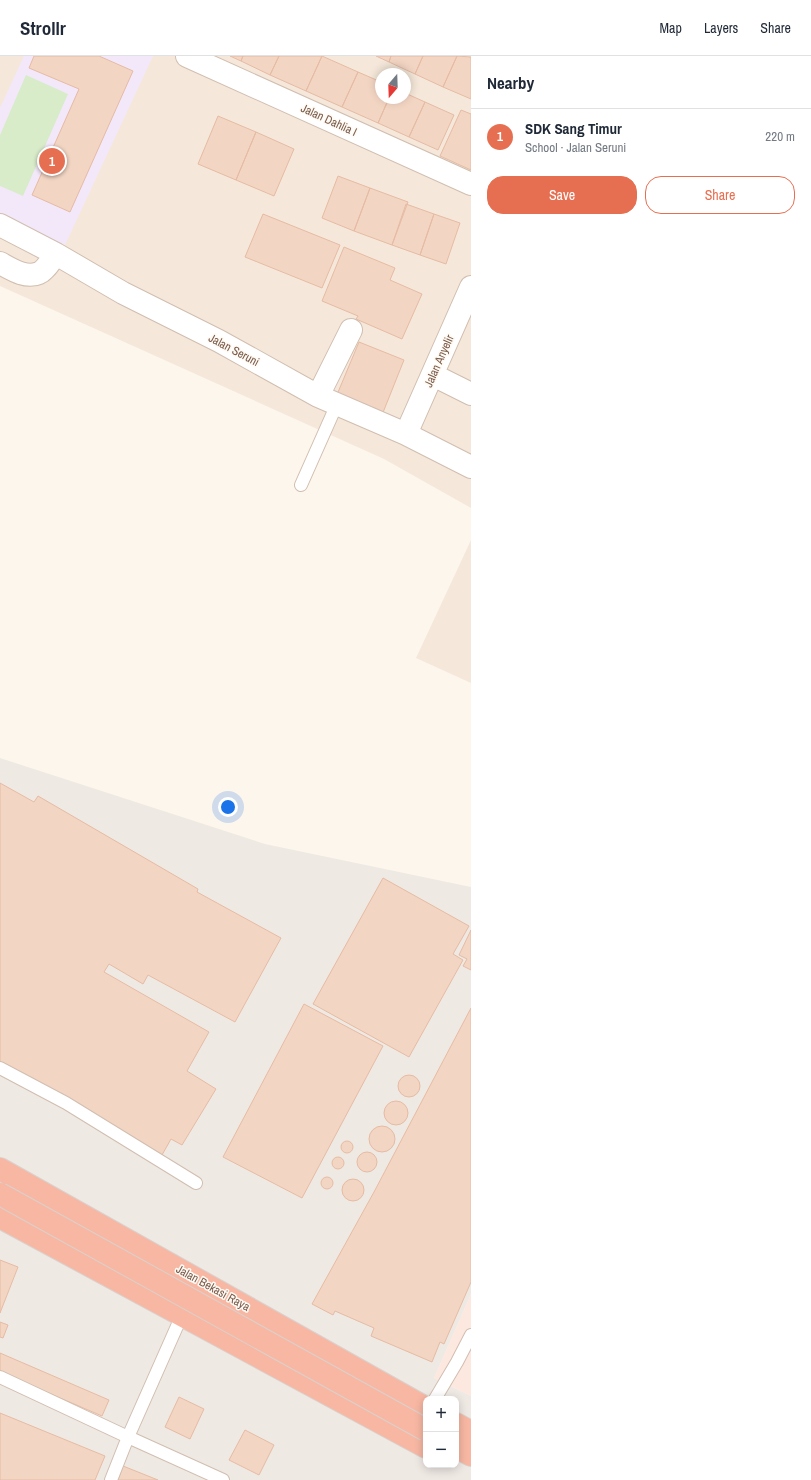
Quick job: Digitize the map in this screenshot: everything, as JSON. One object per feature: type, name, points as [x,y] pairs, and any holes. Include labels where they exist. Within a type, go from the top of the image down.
[{"type":"highway","name":"Jalan Bekasi Raya","points":[[0,1169],[423,1406]]},
{"type":"highway","points":[[0,1194],[423,1428]]},
{"type":"highway","points":[[0,1217],[182,1314],[423,1446]]},
{"type":"highway","points":[[129,1286],[153,1254]]},
{"type":"highway","points":[[459,1426],[471,1432]]},
{"type":"highway","points":[[459,1449],[471,1455]]},
{"type":"highway","points":[[459,1466],[471,1472]]},
{"type":"street","name":"Jalan Dahlia I","points":[[188,56],[471,184]]},
{"type":"street","name":"Jalan Seruni","points":[[0,225],[56,254],[123,293],[219,341],[318,396],[402,433],[471,467]]},
{"type":"street","points":[[0,263],[20,273],[29,275],[39,273],[56,254]]},
{"type":"street","name":"Jalan Anyelir","points":[[402,433],[435,370],[471,287]]},
{"type":"street","points":[[318,396],[351,330]]},
{"type":"street","points":[[435,370],[471,394]]},
{"type":"lane","points":[[301,485],[337,404]]},
{"type":"lane","points":[[0,1068],[66,1103],[196,1183]]},
{"type":"lane","points":[[111,1480],[128,1437],[182,1314]]},
{"type":"lane","points":[[437,1396],[470,1339]]},
{"type":"lane","points":[[0,1377],[223,1480]]},
{"type":"shaded area","points":[[0,56],[471,56],[471,508],[384,459],[0,286]]},
{"type":"shaded area","points":[[24,56],[153,56],[65,245],[0,215],[0,108]]},
{"type":"shaded area","points":[[471,540],[471,683],[416,658]]},
{"type":"shaded area","points":[[0,758],[265,844],[471,887],[471,1294],[434,1378],[471,1396],[471,1480],[0,1480]]},
{"type":"shaded area","points":[[471,1294],[471,1396],[434,1378]]},
{"type":"green space","points":[[26,75],[68,94],[23,196],[0,186],[0,135]]},
{"type":"building","points":[[34,56],[99,56],[133,71],[70,212],[32,195],[79,89],[29,68]]},
{"type":"building","points":[[230,56],[243,56],[241,61]]},
{"type":"building","points":[[243,56],[279,56],[270,75],[241,61]]},
{"type":"building","points":[[279,56],[322,56],[306,91],[270,75]]},
{"type":"building","points":[[322,56],[358,72],[342,107],[306,91]]},
{"type":"building","points":[[376,56],[391,56],[389,62]]},
{"type":"building","points":[[391,56],[423,56],[415,74],[411,72],[411,68],[402,68],[389,62]]},
{"type":"building","points":[[423,56],[457,56],[443,87],[415,74]]},
{"type":"building","points":[[457,56],[471,57],[471,99],[443,87]]},
{"type":"building","points":[[358,72],[375,79],[375,104],[386,104],[378,123],[342,107]]},
{"type":"building","points":[[411,96],[425,102],[409,137],[378,123],[386,104],[411,104]]},
{"type":"building","points":[[425,102],[454,115],[438,150],[409,137]]},
{"type":"building","points":[[461,110],[471,114],[471,170],[440,156]]},
{"type":"building","points":[[218,116],[256,132],[236,180],[198,164]]},
{"type":"building","points":[[256,132],[294,149],[274,196],[236,180]]},
{"type":"building","points":[[338,176],[370,188],[354,231],[322,218]]},
{"type":"building","points":[[370,188],[408,202],[392,245],[354,231]]},
{"type":"building","points":[[406,204],[434,214],[420,255],[392,245]]},
{"type":"building","points":[[263,214],[340,245],[322,288],[245,257]]},
{"type":"building","points":[[434,214],[460,223],[446,264],[420,255]]},
{"type":"building","points":[[344,247],[395,268],[390,280],[422,294],[402,339],[356,319],[358,316],[322,301]]},
{"type":"building","points":[[359,342],[404,360],[382,415],[336,397]]},
{"type":"building","points":[[0,783],[34,802],[38,796],[198,889],[197,892],[281,938],[235,1022],[148,975],[143,984],[109,964],[104,972],[209,1032],[187,1071],[216,1089],[182,1145],[171,1139],[162,1155],[0,1065]]},
{"type":"building","points":[[383,878],[469,926],[453,954],[463,960],[409,1057],[313,1004]]},
{"type":"building","points":[[471,930],[471,970],[463,966],[467,959],[459,955]]},
{"type":"building","points":[[304,1004],[383,1046],[302,1198],[223,1157]]},
{"type":"building","points":[[471,1008],[471,1282],[444,1344],[440,1342],[432,1362],[371,1336],[374,1328],[335,1311],[333,1315],[312,1304],[374,1192]]},
{"type":"building","points":[[405,1075],[413,1075],[420,1082],[420,1090],[413,1097],[405,1097],[398,1090],[398,1082]]},
{"type":"building","points":[[396,1101],[401,1102],[407,1108],[407,1118],[401,1124],[396,1125],[391,1124],[385,1118],[384,1113],[385,1108],[391,1102]]},
{"type":"building","points":[[382,1126],[391,1130],[395,1139],[391,1148],[382,1152],[373,1148],[369,1139],[373,1130]]},
{"type":"building","points":[[345,1141],[349,1141],[353,1147],[349,1153],[345,1153],[341,1149],[341,1145]]},
{"type":"building","points":[[367,1152],[374,1155],[377,1162],[374,1169],[367,1172],[360,1169],[357,1162],[360,1155]]},
{"type":"building","points":[[336,1157],[340,1157],[344,1163],[340,1169],[336,1169],[332,1165],[332,1161]]},
{"type":"building","points":[[325,1177],[329,1177],[333,1183],[329,1189],[325,1189],[321,1185],[321,1181]]},
{"type":"building","points":[[349,1179],[357,1179],[364,1186],[364,1194],[357,1201],[349,1201],[342,1194],[342,1186]]},
{"type":"building","points":[[0,1260],[18,1267],[0,1313]]},
{"type":"building","points":[[0,1322],[8,1325],[3,1338],[0,1337]]},
{"type":"building","points":[[0,1353],[109,1400],[102,1416],[0,1372]]},
{"type":"building","points":[[179,1397],[204,1409],[190,1439],[165,1427]]},
{"type":"building","points":[[0,1413],[105,1456],[95,1480],[0,1480]]},
{"type":"building","points":[[245,1430],[274,1445],[259,1475],[229,1460]]},
{"type":"building","points":[[123,1466],[158,1480],[118,1480]]},
{"type":"place","name":"SDK Sang Timur","points":[[52,161]]}]
